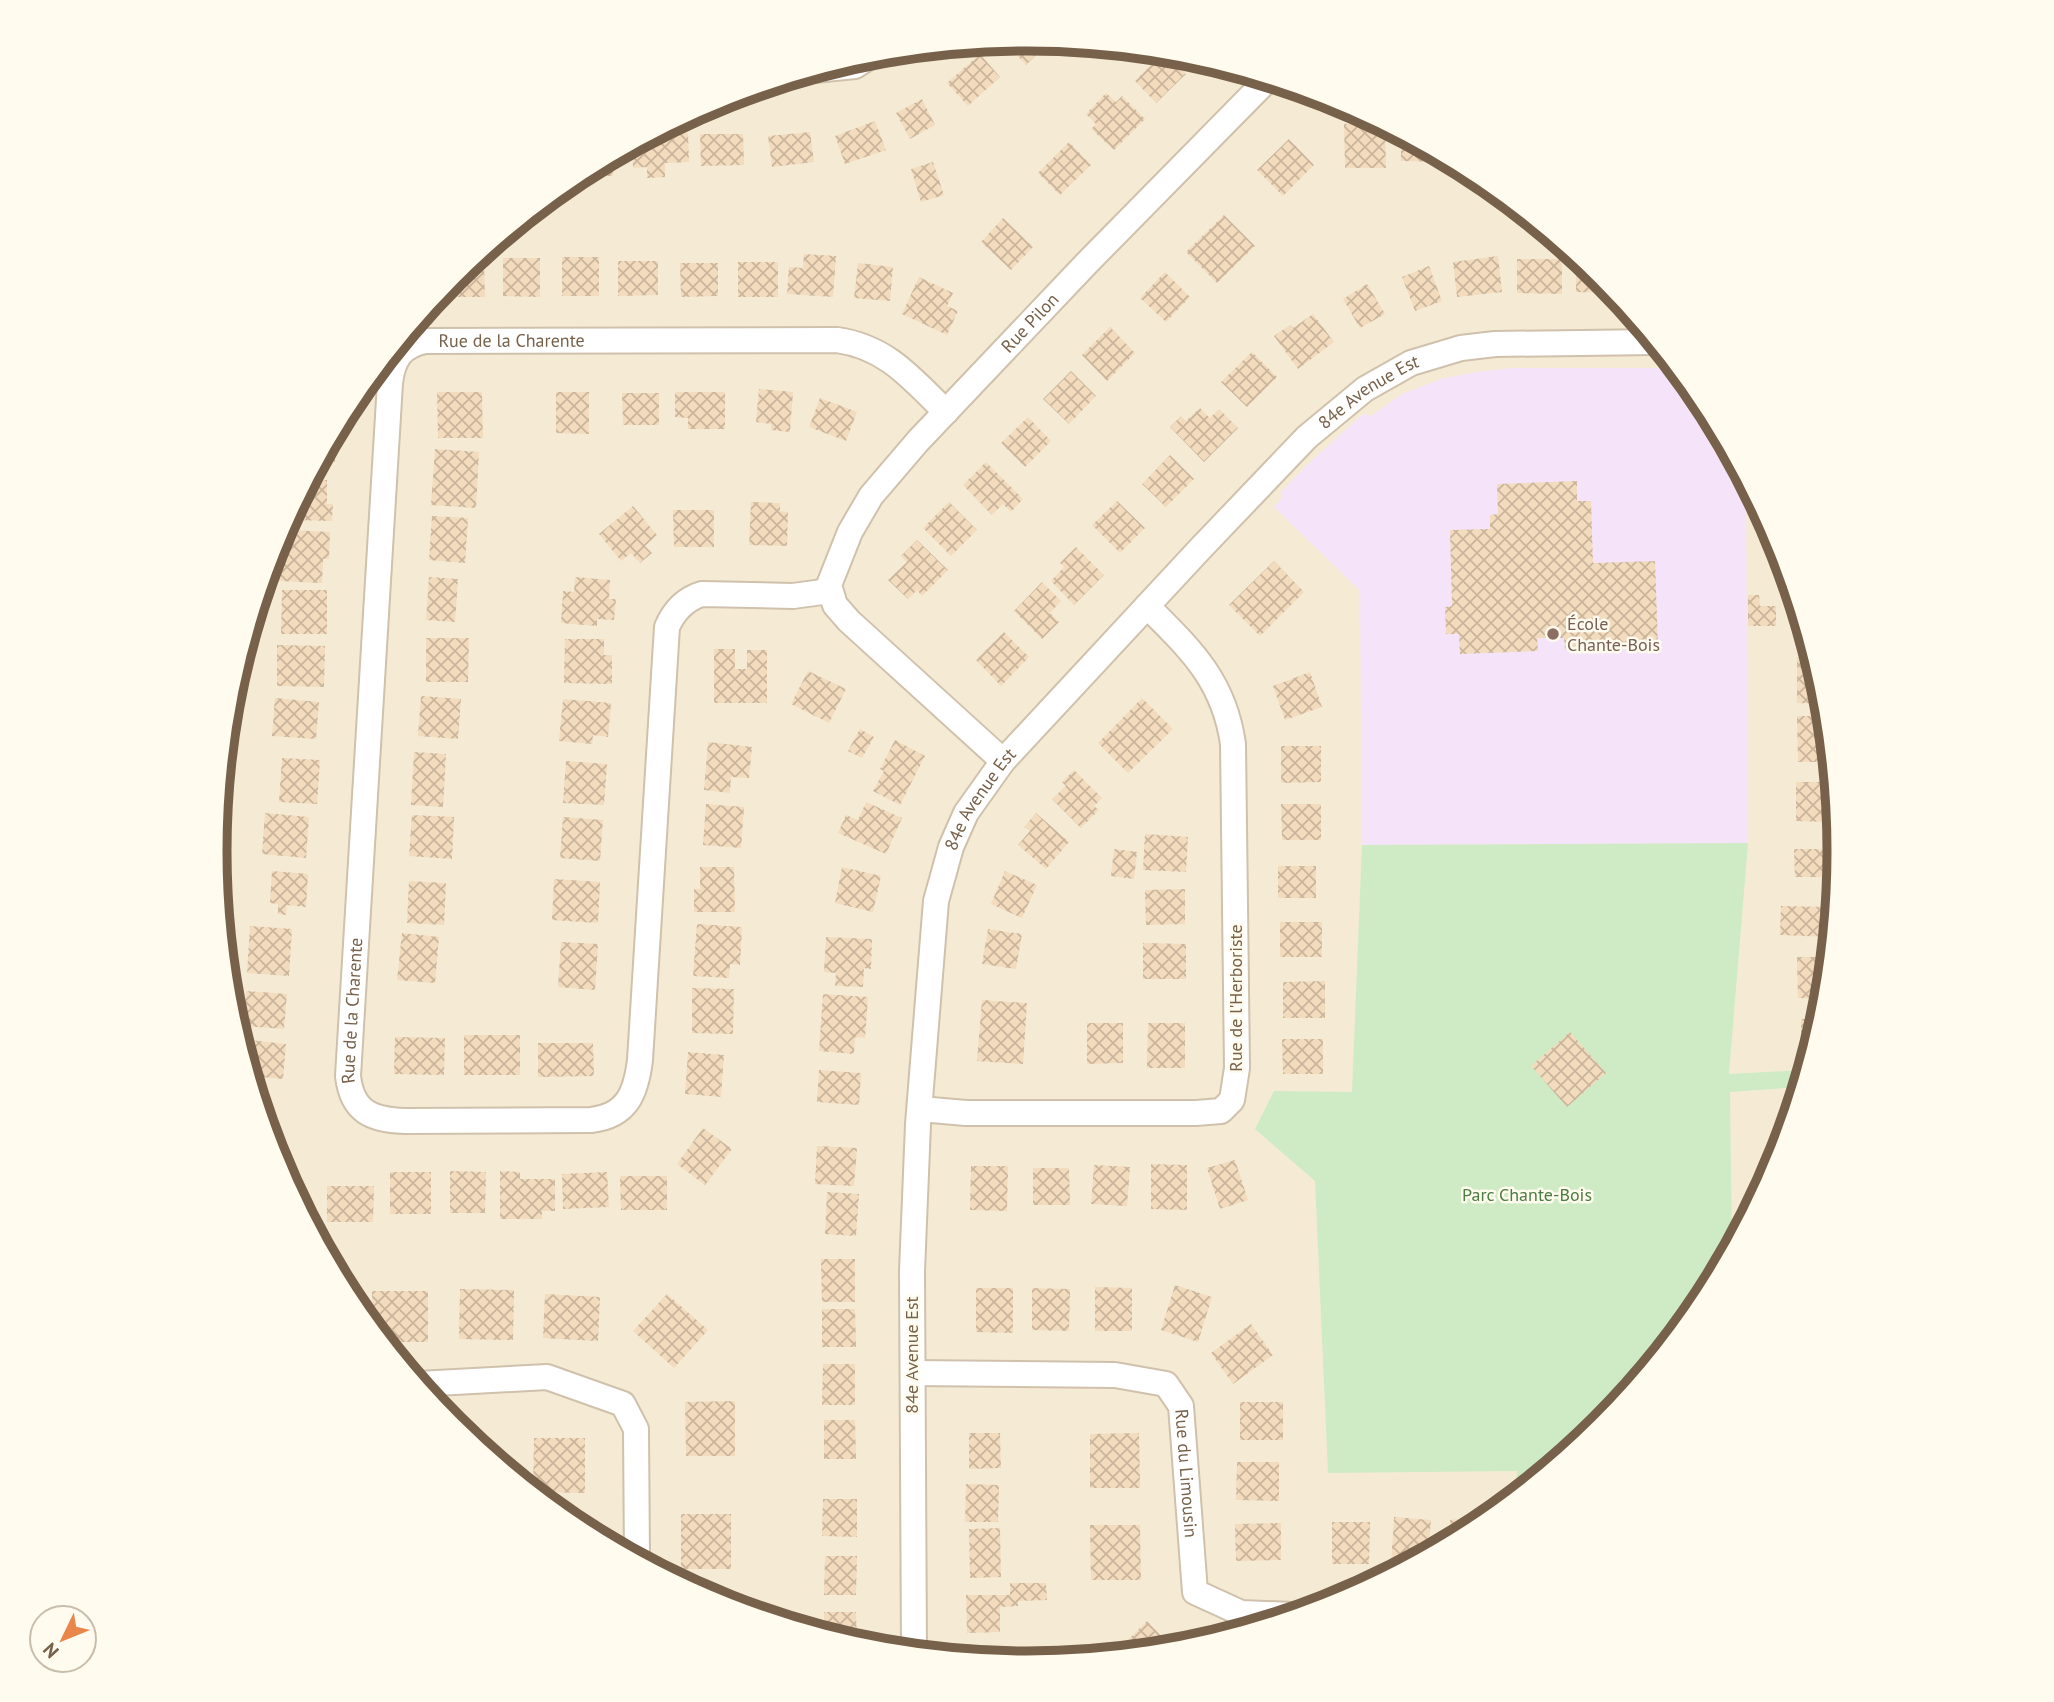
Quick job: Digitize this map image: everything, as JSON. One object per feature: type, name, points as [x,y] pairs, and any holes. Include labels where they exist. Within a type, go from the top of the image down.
[{"type":"street","name":"Rue Pilon","points":[[830,590],[830,580],[841,551],[864,508],[892,471],[1105,244],[1261,86]]},
{"type":"street","name":"Rue de la Charente","points":[[403,351],[425,341],[837,341],[860,345],[881,354],[899,367],[946,412]]},
{"type":"street","name":"84e Avenue Est","points":[[914,1643],[912,1236],[930,952],[940,882],[958,830],[976,797],[1003,761],[1320,424],[1365,388],[1426,358],[1476,346],[1548,342],[1644,342]]},
{"type":"street","name":"Rue de la Charente","points":[[396,359],[390,383],[348,1076],[352,1095],[368,1114],[382,1119],[405,1121],[591,1120],[611,1116],[624,1105],[634,1090],[640,1060],[667,627],[676,610],[688,600],[702,594],[793,596],[830,590]]},
{"type":"street","points":[[830,590],[835,605],[849,621],[1003,761]]},
{"type":"street","name":"Rue de l'Herboriste","points":[[920,1109],[966,1113],[1196,1113],[1221,1111],[1233,1100],[1237,1068],[1231,727],[1223,702],[1206,670],[1185,643],[1147,606]]},
{"type":"street","name":"Rue du Limousin","points":[[913,1373],[1115,1375],[1166,1384],[1181,1406],[1195,1592],[1241,1613],[1267,1614]]},
{"type":"street","points":[[429,1383],[547,1377],[623,1404],[636,1429],[637,1549]]},
{"type":"shaded area","points":[[975,52],[1079,52],[1131,58],[1183,66],[1284,93],[1381,133],[1427,158],[1472,186],[1555,249],[1629,323],[1662,364],[1692,406],[1745,497],[1785,594],[1800,644],[1812,695],[1826,799],[1826,903],[1820,955],[1812,1007],[1785,1108],[1745,1205],[1720,1251],[1692,1296],[1629,1379],[1555,1453],[1514,1486],[1472,1516],[1381,1569],[1284,1609],[1234,1624],[1183,1636],[1079,1650],[975,1650],[923,1644],[871,1636],[770,1609],[673,1569],[627,1544],[582,1516],[499,1453],[425,1379],[392,1338],[362,1296],[309,1205],[269,1108],[254,1058],[242,1007],[228,903],[228,799],[234,747],[242,695],[269,594],[309,497],[334,451],[362,406],[425,323],[499,249],[540,216],[582,186],[673,133],[770,93],[820,78],[871,66]]},
{"type":"shaded area","name":"École Chante-Bois","points":[[1512,368],[1665,368],[1720,451],[1746,500],[1748,843],[1362,845],[1360,591],[1274,507],[1282,498],[1281,492],[1363,414],[1371,416],[1402,394],[1441,379]]},
{"type":"green space","name":"Parc Chante-Bois","points":[[1748,843],[1729,1074],[1796,1071],[1791,1088],[1730,1092],[1732,1229],[1720,1251],[1692,1296],[1629,1379],[1555,1453],[1516,1484],[1517,1471],[1328,1473],[1315,1181],[1255,1129],[1274,1091],[1352,1092],[1362,845]]},
{"type":"building","points":[[1013,51],[1040,51],[1026,65]]},
{"type":"building","points":[[980,54],[1000,77],[968,106],[947,83]]},
{"type":"building","points":[[1154,62],[1177,65],[1186,74],[1156,103],[1135,81]]},
{"type":"building","points":[[1106,93],[1116,102],[1122,96],[1145,119],[1114,150],[1091,129],[1096,124],[1086,114]]},
{"type":"building","points":[[922,99],[935,125],[910,139],[896,113]]},
{"type":"building","points":[[875,121],[886,150],[845,164],[835,136]]},
{"type":"building","points":[[1344,124],[1360,124],[1385,135],[1386,168],[1345,168]]},
{"type":"building","points":[[810,132],[814,162],[772,167],[768,136]]},
{"type":"building","points":[[688,133],[689,162],[665,163],[665,177],[647,178],[647,167],[633,168],[632,155],[671,134]]},
{"type":"building","points":[[700,134],[743,134],[744,165],[701,166]]},
{"type":"building","points":[[1289,139],[1314,165],[1283,196],[1257,170]]},
{"type":"building","points":[[1069,142],[1091,165],[1060,195],[1038,173]]},
{"type":"building","points":[[1401,144],[1433,162],[1401,161]]},
{"type":"building","points":[[933,162],[944,195],[921,202],[911,169]]},
{"type":"building","points":[[613,167],[613,176],[598,176]]},
{"type":"building","points":[[1224,215],[1255,246],[1217,283],[1186,252]]},
{"type":"building","points":[[1003,218],[1033,247],[1011,270],[981,242]]},
{"type":"building","points":[[804,254],[836,256],[833,297],[787,294],[789,267],[803,268]]},
{"type":"building","points":[[1498,256],[1502,292],[1457,297],[1453,262]]},
{"type":"building","points":[[562,257],[599,257],[599,296],[562,296]]},
{"type":"building","points":[[503,258],[540,258],[540,297],[503,296]]},
{"type":"building","points":[[1517,259],[1562,259],[1562,294],[1517,293]]},
{"type":"building","points":[[618,261],[658,261],[658,295],[618,296]]},
{"type":"building","points":[[738,262],[778,262],[778,297],[738,297]]},
{"type":"building","points":[[484,263],[485,297],[450,297]]},
{"type":"building","points":[[680,263],[718,263],[718,296],[681,297]]},
{"type":"building","points":[[858,263],[893,267],[890,301],[854,298]]},
{"type":"building","points":[[1429,266],[1442,301],[1415,311],[1402,277]]},
{"type":"building","points":[[1576,269],[1600,293],[1576,292]]},
{"type":"building","points":[[1165,272],[1190,297],[1166,322],[1140,298]]},
{"type":"building","points":[[919,277],[953,293],[947,306],[958,311],[947,335],[902,314]]},
{"type":"building","points":[[1367,284],[1385,314],[1360,328],[1343,299]]},
{"type":"building","points":[[1313,314],[1334,342],[1298,369],[1274,336],[1290,325],[1293,328]]},
{"type":"building","points":[[1110,327],[1135,353],[1107,381],[1082,355]]},
{"type":"building","points":[[1252,352],[1277,377],[1247,407],[1221,382]]},
{"type":"building","points":[[1071,371],[1096,396],[1069,424],[1043,399]]},
{"type":"building","points":[[759,389],[793,392],[790,432],[771,430],[771,424],[756,422]]},
{"type":"building","points":[[437,392],[482,392],[483,438],[438,438]]},
{"type":"building","points":[[556,392],[589,392],[589,434],[556,433]]},
{"type":"building","points":[[675,392],[725,392],[725,429],[688,429],[688,418],[675,417]]},
{"type":"building","points":[[622,393],[659,393],[659,425],[623,425]]},
{"type":"building","points":[[820,398],[857,412],[846,441],[809,427]]},
{"type":"building","points":[[1200,408],[1210,418],[1219,409],[1238,428],[1204,462],[1170,427],[1181,416],[1186,421]]},
{"type":"building","points":[[1028,417],[1051,441],[1025,467],[1001,443]]},
{"type":"building","points":[[336,448],[335,462],[328,461]]},
{"type":"building","points":[[435,449],[479,452],[476,508],[431,505]]},
{"type":"building","points":[[1170,455],[1194,479],[1166,507],[1142,484]]},
{"type":"building","points":[[986,462],[1023,499],[1011,512],[1003,504],[992,515],[963,485]]},
{"type":"building","points":[[318,480],[327,480],[327,504],[333,504],[332,521],[299,520]]},
{"type":"building","points":[[1577,481],[1577,501],[1591,501],[1593,563],[1655,561],[1658,647],[1565,650],[1564,638],[1537,638],[1538,651],[1460,654],[1459,634],[1446,634],[1445,607],[1452,606],[1450,530],[1490,529],[1490,515],[1498,514],[1497,484]]},
{"type":"building","points":[[1117,501],[1145,528],[1120,553],[1092,525]]},
{"type":"building","points":[[751,502],[780,503],[780,511],[788,512],[787,546],[749,545]]},
{"type":"building","points":[[949,502],[977,530],[951,556],[923,528]]},
{"type":"building","points":[[633,506],[657,535],[645,546],[652,553],[640,563],[631,553],[621,561],[599,534]]},
{"type":"building","points":[[673,510],[714,510],[714,547],[674,547]]},
{"type":"building","points":[[432,516],[468,518],[465,563],[429,560]]},
{"type":"building","points":[[294,530],[330,532],[329,559],[323,559],[322,583],[279,581],[280,566]]},
{"type":"building","points":[[917,540],[948,570],[922,596],[917,590],[908,599],[888,580],[907,562],[901,556]]},
{"type":"building","points":[[1076,547],[1104,575],[1074,605],[1051,581],[1064,567],[1060,563]]},
{"type":"building","points":[[1274,561],[1304,592],[1260,636],[1229,605]]},
{"type":"building","points":[[429,577],[458,579],[455,622],[426,620]]},
{"type":"building","points":[[575,577],[610,580],[609,599],[616,599],[614,620],[597,619],[597,626],[561,623],[563,591],[574,592]]},
{"type":"building","points":[[1042,582],[1061,601],[1050,613],[1059,622],[1042,639],[1014,611]]},
{"type":"building","points":[[282,590],[327,590],[327,634],[281,634]]},
{"type":"building","points":[[1748,595],[1759,595],[1760,606],[1776,606],[1776,626],[1748,626]]},
{"type":"building","points":[[1004,632],[1029,657],[1001,686],[976,660]]},
{"type":"building","points":[[426,638],[469,638],[468,682],[426,682]]},
{"type":"building","points":[[565,639],[604,639],[604,655],[612,655],[612,684],[564,683]]},
{"type":"building","points":[[277,645],[325,646],[324,687],[277,686]]},
{"type":"building","points":[[714,649],[735,649],[735,669],[747,669],[747,650],[767,650],[767,703],[714,703]]},
{"type":"building","points":[[1797,657],[1803,657],[1813,704],[1797,703]]},
{"type":"building","points":[[808,671],[846,689],[829,723],[791,704]]},
{"type":"building","points":[[1310,672],[1322,707],[1285,720],[1273,686]]},
{"type":"building","points":[[421,696],[461,699],[458,739],[418,736]]},
{"type":"building","points":[[275,698],[319,702],[316,739],[272,736]]},
{"type":"building","points":[[1142,698],[1173,729],[1128,773],[1098,743]]},
{"type":"building","points":[[563,699],[611,703],[608,737],[593,735],[592,744],[559,741]]},
{"type":"building","points":[[1797,716],[1815,716],[1822,762],[1798,762]]},
{"type":"building","points":[[860,729],[874,737],[862,758],[848,751]]},
{"type":"building","points":[[895,740],[925,756],[900,805],[873,791],[884,771],[880,769]]},
{"type":"building","points":[[708,742],[752,747],[749,778],[731,777],[730,793],[704,790]]},
{"type":"building","points":[[1281,746],[1321,746],[1321,782],[1281,783]]},
{"type":"building","points":[[414,752],[446,754],[443,807],[411,805]]},
{"type":"building","points":[[282,758],[320,760],[317,804],[279,802]]},
{"type":"building","points":[[566,761],[607,764],[604,805],[563,803]]},
{"type":"building","points":[[1074,770],[1102,798],[1094,806],[1099,810],[1081,828],[1052,799],[1066,786],[1062,782]]},
{"type":"building","points":[[1796,782],[1824,782],[1826,822],[1796,821]]},
{"type":"building","points":[[866,802],[902,818],[886,854],[838,833],[846,815],[858,820]]},
{"type":"building","points":[[706,804],[744,807],[741,848],[703,845]]},
{"type":"building","points":[[1281,804],[1321,804],[1321,840],[1282,840]]},
{"type":"building","points":[[265,813],[309,817],[306,858],[262,854]]},
{"type":"building","points":[[1036,813],[1069,842],[1046,869],[1018,845],[1030,831],[1024,827]]},
{"type":"building","points":[[412,815],[454,817],[452,859],[409,856]]},
{"type":"building","points":[[563,817],[603,820],[600,861],[560,858]]},
{"type":"building","points":[[1145,834],[1188,837],[1186,872],[1143,870]]},
{"type":"building","points":[[1114,849],[1137,852],[1134,879],[1111,876]]},
{"type":"building","points":[[1794,849],[1827,849],[1826,877],[1795,877]]},
{"type":"building","points":[[1278,866],[1316,866],[1316,898],[1278,898]]},
{"type":"building","points":[[700,867],[734,867],[735,912],[694,912],[694,889],[700,889]]},
{"type":"building","points":[[842,867],[881,876],[873,912],[835,903]]},
{"type":"building","points":[[272,871],[308,874],[306,907],[287,905],[286,915],[278,914],[278,904],[270,903]]},
{"type":"building","points":[[1005,871],[1037,885],[1022,918],[991,904]]},
{"type":"building","points":[[554,879],[600,882],[598,923],[552,920]]},
{"type":"building","points":[[409,881],[446,883],[444,925],[407,923]]},
{"type":"building","points":[[1185,889],[1185,924],[1146,925],[1145,890]]},
{"type":"building","points":[[1781,906],[1826,907],[1822,937],[1780,935]]},
{"type":"building","points":[[1280,922],[1322,922],[1322,957],[1280,957]]},
{"type":"building","points":[[697,924],[742,927],[740,965],[730,964],[729,978],[693,976]]},
{"type":"building","points":[[250,926],[292,929],[289,976],[247,973]]},
{"type":"building","points":[[988,929],[1022,934],[1016,969],[982,964]]},
{"type":"building","points":[[402,933],[439,937],[435,983],[397,980]]},
{"type":"building","points":[[826,937],[872,939],[871,969],[864,968],[863,987],[835,986],[836,973],[824,972]]},
{"type":"building","points":[[561,942],[598,944],[595,990],[558,987]]},
{"type":"building","points":[[1143,943],[1186,944],[1186,979],[1143,979]]},
{"type":"building","points":[[1797,957],[1820,957],[1813,999],[1798,998]]},
{"type":"building","points":[[1325,981],[1325,1018],[1283,1018],[1283,982]]},
{"type":"building","points":[[692,988],[734,989],[733,1034],[692,1033]]},
{"type":"building","points":[[246,991],[287,994],[284,1029],[247,1026],[244,1015]]},
{"type":"building","points":[[823,994],[868,997],[865,1038],[855,1037],[854,1054],[819,1051]]},
{"type":"building","points":[[982,1000],[1027,1003],[1023,1064],[977,1061]]},
{"type":"building","points":[[1801,1019],[1809,1019],[1801,1054]]},
{"type":"building","points":[[1087,1023],[1123,1023],[1123,1063],[1087,1064]]},
{"type":"building","points":[[1148,1023],[1185,1023],[1185,1068],[1147,1068]]},
{"type":"building","points":[[1570,1032],[1606,1073],[1567,1107],[1531,1066]]},
{"type":"building","points":[[464,1035],[520,1035],[520,1075],[464,1075]]},
{"type":"building","points":[[395,1037],[445,1038],[444,1075],[394,1074]]},
{"type":"building","points":[[1282,1039],[1323,1039],[1323,1074],[1283,1074]]},
{"type":"building","points":[[250,1040],[286,1044],[283,1079],[260,1077]]},
{"type":"building","points":[[538,1043],[593,1043],[594,1076],[538,1077]]},
{"type":"building","points":[[688,1052],[724,1055],[721,1097],[685,1094]]},
{"type":"building","points":[[819,1070],[861,1073],[859,1105],[817,1102]]},
{"type":"building","points":[[703,1128],[732,1149],[705,1185],[677,1164]]},
{"type":"building","points":[[817,1146],[857,1148],[854,1186],[815,1184]]},
{"type":"building","points":[[1235,1160],[1248,1200],[1220,1209],[1207,1168]]},
{"type":"building","points":[[1151,1164],[1187,1165],[1187,1210],[1151,1209]]},
{"type":"building","points":[[1094,1165],[1130,1167],[1127,1206],[1091,1204]]},
{"type":"building","points":[[971,1166],[1008,1166],[1007,1211],[970,1210]]},
{"type":"building","points":[[1033,1168],[1069,1168],[1070,1205],[1033,1205]]},
{"type":"building","points":[[450,1171],[486,1172],[485,1213],[450,1213]]},
{"type":"building","points":[[500,1171],[520,1172],[520,1179],[555,1179],[555,1211],[542,1211],[542,1219],[500,1219]]},
{"type":"building","points":[[390,1172],[431,1172],[431,1214],[390,1214]]},
{"type":"building","points":[[607,1172],[609,1207],[563,1209],[562,1174]]},
{"type":"building","points":[[620,1176],[667,1176],[667,1210],[621,1210]]},
{"type":"building","points":[[297,1178],[307,1189],[303,1192]]},
{"type":"building","points":[[327,1186],[374,1186],[373,1222],[327,1222]]},
{"type":"building","points":[[827,1192],[859,1194],[856,1236],[825,1234]]},
{"type":"building","points":[[821,1259],[855,1259],[855,1302],[822,1302]]},
{"type":"building","points":[[1175,1285],[1212,1297],[1198,1342],[1161,1330]]},
{"type":"building","points":[[1095,1287],[1132,1288],[1132,1331],[1095,1331]]},
{"type":"building","points":[[976,1288],[1013,1288],[1013,1333],[976,1332]]},
{"type":"building","points":[[1032,1288],[1070,1289],[1069,1331],[1032,1330]]},
{"type":"building","points":[[460,1289],[514,1290],[513,1340],[459,1339]]},
{"type":"building","points":[[372,1291],[428,1291],[428,1342],[395,1342],[373,1311]]},
{"type":"building","points":[[545,1294],[600,1297],[598,1341],[543,1338]]},
{"type":"building","points":[[667,1294],[708,1330],[674,1368],[633,1331]]},
{"type":"building","points":[[822,1309],[855,1309],[856,1347],[822,1347]]},
{"type":"building","points":[[1251,1324],[1273,1355],[1233,1384],[1211,1353]]},
{"type":"building","points":[[823,1364],[855,1364],[855,1405],[822,1405]]},
{"type":"building","points":[[735,1401],[735,1456],[686,1456],[685,1402]]},
{"type":"building","points":[[1240,1402],[1283,1402],[1283,1440],[1240,1440]]},
{"type":"building","points":[[824,1420],[855,1420],[856,1459],[824,1459]]},
{"type":"building","points":[[969,1433],[1000,1433],[1001,1468],[969,1469]]},
{"type":"building","points":[[1139,1433],[1140,1488],[1090,1488],[1090,1434]]},
{"type":"building","points":[[534,1438],[585,1438],[585,1493],[549,1492],[533,1481]]},
{"type":"building","points":[[1237,1462],[1279,1462],[1279,1501],[1236,1500]]},
{"type":"building","points":[[966,1484],[999,1485],[998,1522],[965,1522]]},
{"type":"building","points":[[823,1499],[857,1499],[857,1537],[822,1536]]},
{"type":"building","points":[[681,1514],[731,1514],[731,1569],[681,1569]]},
{"type":"building","points":[[1394,1517],[1431,1520],[1429,1543],[1391,1564]]},
{"type":"building","points":[[1468,1518],[1451,1529],[1450,1520]]},
{"type":"building","points":[[1332,1522],[1370,1522],[1369,1564],[1332,1564]]},
{"type":"building","points":[[1281,1523],[1281,1560],[1236,1561],[1235,1524]]},
{"type":"building","points":[[1090,1525],[1140,1525],[1141,1580],[1091,1580]]},
{"type":"building","points":[[1000,1528],[1001,1577],[970,1578],[969,1529]]},
{"type":"building","points":[[825,1556],[857,1556],[856,1595],[824,1595]]},
{"type":"building","points":[[1010,1583],[1046,1583],[1047,1600],[1018,1601],[1018,1606],[1000,1607],[1000,1632],[967,1633],[966,1595],[1010,1595]]},
{"type":"building","points":[[824,1612],[856,1612],[857,1633],[824,1625]]},
{"type":"building","points":[[1147,1621],[1164,1639],[1131,1644],[1123,1645]]},
{"type":"building","points":[[999,1648],[999,1650],[975,1650],[966,1649]]},
{"type":"place","name":"École Chante-Bois","points":[[1553,634]]}]
